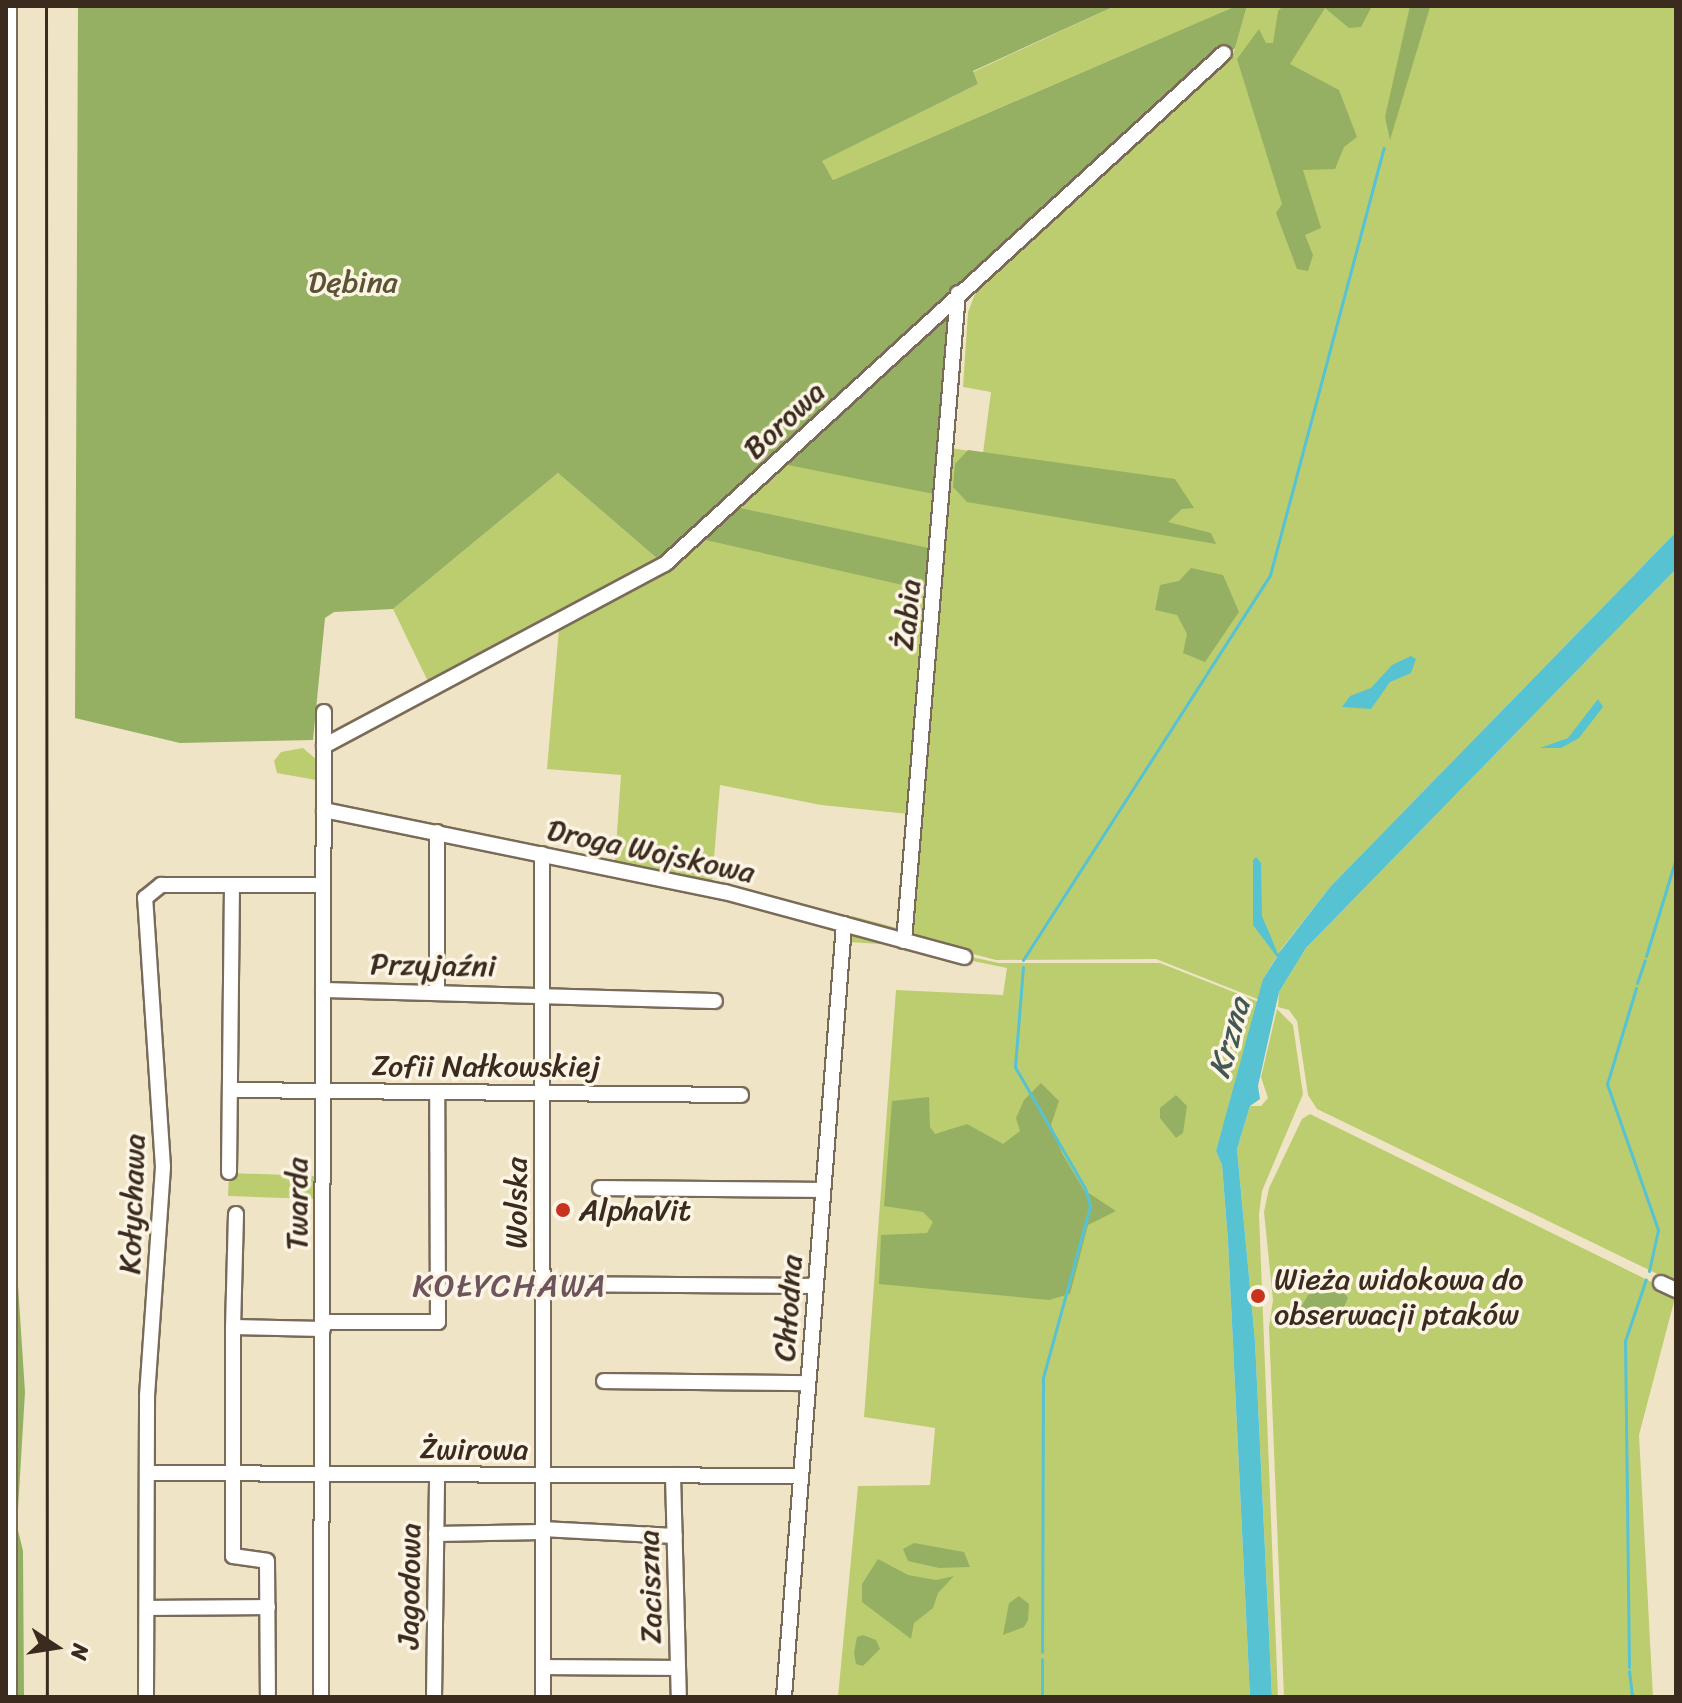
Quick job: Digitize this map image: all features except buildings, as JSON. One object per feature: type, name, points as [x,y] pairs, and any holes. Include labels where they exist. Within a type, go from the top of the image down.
[{"type":"street","points":[[9,6],[9,1697]]},
{"type":"street","name":"Borowa","points":[[324,746],[665,564],[1224,53]]},
{"type":"street","name":"Żabia","points":[[904,941],[958,293]]},
{"type":"street","name":"Twarda","points":[[321,1697],[324,712]]},
{"type":"street","name":"Droga Wojskowa","points":[[324,810],[542,854],[844,924],[964,957]]},
{"type":"street","points":[[437,832],[437,993]]},
{"type":"street","name":"Wolska","points":[[542,854],[543,1697]]},
{"type":"street","name":"Kołychawa","points":[[146,1697],[148,1375],[163,1167],[144,900],[157,885],[323,885]]},
{"type":"street","points":[[229,1172],[232,885]]},
{"type":"street","name":"Chłodna","points":[[784,1697],[844,924]]},
{"type":"street","name":"Przyjaźni","points":[[323,990],[543,993],[715,1001]]},
{"type":"street","name":"Zofii Nałkowskiej","points":[[230,1090],[741,1095]]},
{"type":"street","points":[[233,1327],[438,1322],[437,1092]]},
{"type":"street","points":[[600,1188],[823,1190]]},
{"type":"street","points":[[236,1214],[233,1556],[267,1561],[268,1697]]},
{"type":"street","points":[[1661,1283],[1676,1290]]},
{"type":"street","points":[[542,1284],[816,1286]]},
{"type":"street","points":[[604,1381],[808,1383]]},
{"type":"street","name":"Żwirowa","points":[[147,1473],[801,1476]]},
{"type":"street","name":"Jagodowa","points":[[434,1697],[437,1475]]},
{"type":"street","name":"Zaciszna","points":[[673,1475],[679,1697]]},
{"type":"street","points":[[436,1534],[542,1530],[675,1536]]},
{"type":"street","points":[[147,1608],[268,1607]]},
{"type":"street","points":[[543,1667],[678,1668]]},
{"type":"green space","name":"Dębina","points":[[78,6],[1115,6],[973,71],[978,84],[822,161],[833,180],[1236,6],[1247,6],[1235,48],[955,303],[938,495],[783,464],[736,507],[934,549],[929,591],[688,536],[660,561],[558,473],[393,609],[334,612],[325,618],[313,740],[180,743],[75,718]]},
{"type":"green space","points":[[1115,6],[1236,6],[833,180],[821,161],[978,84],[973,72]]},
{"type":"green space","points":[[1247,6],[1676,6],[1676,532],[1330,887],[1282,948],[1263,979],[1260,1000],[1156,959],[996,960],[852,922],[852,916],[901,929],[909,814],[821,805],[720,785],[712,883],[615,861],[621,775],[547,769],[559,628],[434,694],[393,609],[558,473],[660,561],[688,536],[933,549],[735,507],[783,463],[938,495],[944,447],[983,453],[991,392],[963,387],[968,312],[977,289],[1233,55]]},
{"type":"green space","points":[[1283,6],[1372,6],[1361,27],[1349,28],[1325,8],[1290,64],[1339,90],[1357,137],[1344,147],[1335,169],[1303,170],[1321,228],[1305,235],[1313,255],[1308,271],[1297,269],[1276,213],[1282,204],[1237,59],[1259,29],[1266,43],[1273,43],[1278,11]]},
{"type":"green space","points":[[1410,6],[1430,7],[1390,140],[1385,117]]},
{"type":"green space","points":[[968,450],[1175,479],[1194,508],[1182,509],[1168,522],[1211,533],[1216,544],[967,502],[953,487],[955,464]]},
{"type":"green space","points":[[1191,568],[1223,575],[1239,612],[1205,662],[1183,653],[1187,634],[1177,615],[1155,610],[1160,585],[1179,581]]},
{"type":"green space","points":[[1676,569],[1676,1283],[1317,1109],[1308,1095],[1297,1021],[1289,1010],[1278,1007],[1279,992],[1306,948]]},
{"type":"green space","points":[[303,748],[318,761],[316,780],[277,773],[274,761],[281,752]]},
{"type":"green space","points":[[851,931],[999,963],[1160,963],[1259,1002],[1216,1151],[1222,1165],[1228,1241],[1250,1697],[838,1697],[858,1486],[930,1485],[935,1428],[864,1417],[896,990],[1003,995],[1007,968],[895,945],[849,942]]},
{"type":"green space","points":[[1277,1009],[1293,1025],[1303,1094],[1262,1191],[1259,1214],[1278,1697],[1272,1697],[1255,1341],[1237,1149],[1250,1106],[1261,1106],[1268,1098],[1261,1077]]},
{"type":"green space","points":[[1041,1083],[1059,1101],[1051,1125],[1062,1153],[1084,1190],[1116,1211],[1088,1225],[1070,1294],[1049,1300],[879,1284],[881,1235],[927,1233],[933,1222],[923,1212],[884,1206],[892,1101],[929,1097],[930,1127],[935,1134],[967,1124],[1003,1144],[1020,1131],[1016,1118],[1024,1100]]},
{"type":"green space","points":[[1176,1095],[1187,1106],[1183,1133],[1176,1138],[1160,1118],[1160,1108]]},
{"type":"green space","points":[[1310,1114],[1676,1294],[1639,1435],[1653,1697],[1284,1697],[1269,1327],[1273,1300],[1264,1212],[1269,1188],[1302,1119]]},
{"type":"green space","points":[[229,1173],[315,1176],[316,1199],[228,1196]]},
{"type":"green space","points":[[17,1270],[25,1392],[17,1526],[23,1551],[24,1697],[11,1697],[6,1273]]},
{"type":"green space","points":[[1335,1280],[1348,1298],[1341,1313],[1333,1320],[1309,1322],[1301,1307],[1308,1295]]},
{"type":"green space","points":[[914,1543],[964,1552],[970,1567],[939,1568],[908,1561],[903,1549]]},
{"type":"green space","points":[[878,1559],[908,1575],[936,1580],[954,1576],[938,1593],[933,1608],[914,1623],[911,1639],[862,1602],[862,1584]]},
{"type":"green space","points":[[1019,1596],[1029,1604],[1028,1620],[1024,1627],[1003,1635],[1009,1603]]},
{"type":"green space","points":[[863,1635],[876,1640],[880,1649],[863,1666],[856,1664],[854,1653],[857,1637]]},
{"type":"water","points":[[1676,532],[1676,569],[1306,948],[1279,992],[1258,1086],[1260,1099],[1250,1106],[1237,1149],[1255,1341],[1272,1697],[1250,1697],[1228,1241],[1222,1165],[1216,1151],[1263,979],[1277,957],[1253,925],[1253,860],[1256,857],[1261,863],[1262,916],[1278,954],[1330,887]]},
{"type":"water","points":[[1411,656],[1416,659],[1411,673],[1390,682],[1371,709],[1342,707],[1350,696],[1371,688],[1392,665]]},
{"type":"water","points":[[1598,699],[1603,707],[1579,738],[1561,748],[1540,748],[1568,738]]},
{"type":"waterway","points":[[1023,960],[1270,575],[1384,148]]},
{"type":"waterway","points":[[1646,956],[1676,858]]},
{"type":"waterway","points":[[1637,983],[1645,960]]},
{"type":"waterway","points":[[1023,967],[1015,1067],[1085,1188],[1090,1206],[1043,1378],[1042,1652]]},
{"type":"waterway","points":[[1636,988],[1607,1084],[1658,1230],[1649,1271]]},
{"type":"waterway","points":[[1629,1667],[1625,1341],[1646,1279]]},
{"type":"waterway","points":[[1042,1659],[1042,1697]]},
{"type":"waterway","points":[[1629,1671],[1632,1697]]},
{"type":"railway","points":[[46,6],[47,1697]]},
{"type":"place","name":"AlphaVit","points":[[563,1210]]},
{"type":"place","name":"Wieża widokowa do obserwacji ptaków","points":[[1258,1296]]},
{"type":"district","name":"KOŁYCHAWA","points":[[510,1286]]},
{"type":"water label","name":"Krzna","points":[[1230,1038]]}]
